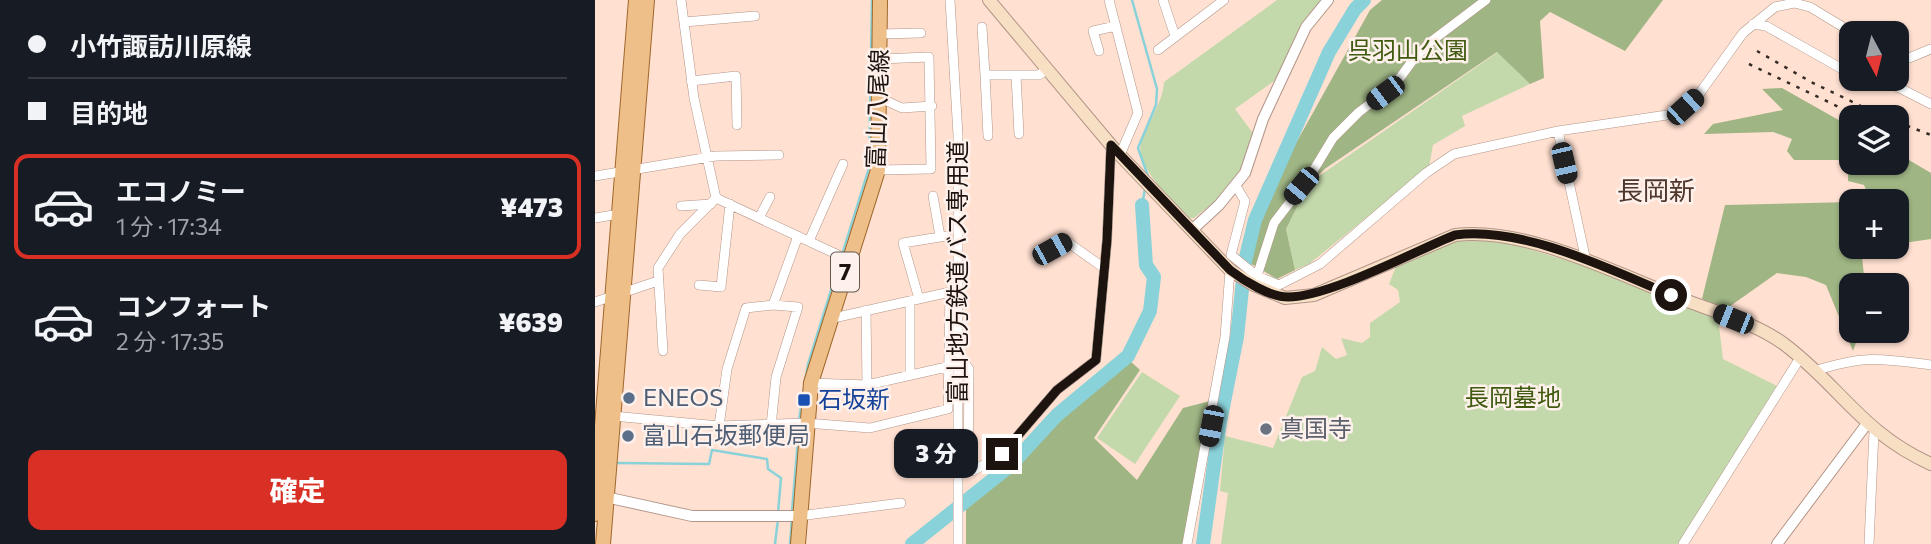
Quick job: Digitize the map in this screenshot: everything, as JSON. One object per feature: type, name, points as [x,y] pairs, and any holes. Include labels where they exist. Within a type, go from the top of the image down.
[{"type":"main road","points":[[601,458],[613,416],[619,214],[627,172],[635,0]]},
{"type":"main road","points":[[603,544],[601,458],[627,172],[647,0]]},
{"type":"main road","name":"富山八尾線","points":[[797,544],[811,383],[829,318],[878,170],[880,0]]},
{"type":"main road","points":[[989,0],[1116,150],[1232,272],[1255,280],[1285,298],[1314,295],[1455,235],[1473,232],[1546,247],[1754,327],[1783,343],[1870,428],[1931,464]]},
{"type":"main road","points":[[595,514],[601,496]]},
{"type":"street","points":[[681,0],[691,81],[713,201]]},
{"type":"street","name":"富山地方鉄道バス専用道","points":[[950,0],[958,135],[958,544]]},
{"type":"street","points":[[958,355],[969,369],[968,471],[973,471],[1002,454],[1057,390],[1096,360],[1116,150],[1138,113],[1109,0]]},
{"type":"street","points":[[1163,0],[1175,36]]},
{"type":"street","points":[[1192,229],[1236,186],[1245,173],[1263,119],[1306,27],[1328,0]]},
{"type":"street","points":[[1255,280],[1274,223],[1310,176],[1333,138],[1359,112],[1394,86],[1429,43],[1486,0]]},
{"type":"street","points":[[1158,50],[1218,2]]},
{"type":"street","points":[[1236,186],[1245,201],[1231,255],[1255,280],[1279,285],[1320,264],[1426,173],[1454,154],[1558,131],[1667,115],[1685,107],[1697,97],[1753,24],[1775,7],[1794,2],[1810,7],[1839,25]]},
{"type":"street","points":[[684,22],[755,16]]},
{"type":"street","points":[[1753,24],[1766,26],[1839,67]]},
{"type":"street","points":[[1099,51],[1093,31],[1116,26]]},
{"type":"street","points":[[982,27],[988,136]]},
{"type":"street","points":[[880,34],[921,33]]},
{"type":"street","points":[[1909,58],[1931,50]]},
{"type":"street","points":[[878,170],[931,169],[932,106],[929,57],[880,59]]},
{"type":"street","points":[[985,75],[1039,75],[1046,70]]},
{"type":"street","points":[[1016,75],[1019,134]]},
{"type":"street","points":[[691,81],[736,76],[737,124]]},
{"type":"street","points":[[1906,91],[1931,104]]},
{"type":"street","points":[[880,98],[902,108],[932,106]]},
{"type":"street","points":[[1558,131],[1586,261]]},
{"type":"street","points":[[595,176],[716,156],[779,155]]},
{"type":"street","points":[[809,241],[843,164]]},
{"type":"street","points":[[910,374],[914,300],[903,243],[943,236],[933,196]]},
{"type":"street","points":[[759,218],[770,197]]},
{"type":"street","points":[[663,351],[659,268],[671,246],[713,201]]},
{"type":"street","points":[[681,206],[713,201],[730,204],[849,260]]},
{"type":"street","points":[[699,285],[720,287],[730,204]]},
{"type":"street","points":[[595,218],[619,214]]},
{"type":"street","points":[[773,305],[798,236]]},
{"type":"street","points":[[1052,249],[1066,241],[1104,268]]},
{"type":"street","points":[[1187,544],[1225,337],[1232,272]]},
{"type":"street","points":[[595,302],[658,281]]},
{"type":"street","points":[[613,416],[719,426],[807,423],[870,428],[949,410],[950,292],[829,318]]},
{"type":"street","points":[[719,426],[727,369],[746,308],[773,305],[798,307],[776,377],[771,426]]},
{"type":"street","points":[[866,310],[867,385]]},
{"type":"street","points":[[1814,371],[1850,360],[1873,357],[1931,365]]},
{"type":"street","points":[[1683,544],[1800,358]]},
{"type":"street","points":[[811,383],[867,385],[951,366]]},
{"type":"street","points":[[1777,544],[1870,428]]},
{"type":"street","points":[[1870,428],[1870,544]]},
{"type":"street","points":[[601,496],[692,516],[799,516],[901,503]]},
{"type":"green space","points":[[1277,0],[1322,0],[1310,14],[1277,79],[1235,109],[1255,136],[1244,165],[1229,190],[1194,218],[1186,218],[1149,173],[1141,153],[1141,144],[1163,91],[1164,82]]},
{"type":"green space","name":"呉羽山公園","points":[[1382,0],[1663,0],[1625,51],[1550,12],[1540,21],[1544,78],[1530,84],[1497,52],[1326,168],[1309,183],[1286,229],[1295,270],[1277,279],[1248,262],[1258,219],[1285,163],[1370,10]]},
{"type":"green space","points":[[1498,52],[1530,84],[1462,116],[1465,126],[1433,145],[1429,167],[1309,264],[1295,270],[1286,229],[1309,183]]},
{"type":"green space","points":[[1782,88],[1839,120],[1839,160],[1794,160],[1787,151],[1792,139],[1773,132],[1704,134],[1713,124],[1783,110],[1762,89]]},
{"type":"green space","points":[[1909,160],[1931,173],[1931,239],[1909,242],[1909,189],[1866,189],[1864,185],[1848,181],[1848,175],[1909,175]]},
{"type":"green space","points":[[1839,202],[1839,259],[1862,259],[1864,273],[1839,273],[1839,317],[1826,285],[1806,277],[1777,273],[1726,309],[1702,299],[1725,205]]},
{"type":"green space","name":"長岡墓地","points":[[1473,232],[1598,270],[1718,318],[1723,359],[1777,386],[1680,544],[1221,544],[1228,493],[1220,491],[1225,436],[1273,448],[1302,377],[1315,371],[1322,347],[1336,359],[1347,355],[1341,338],[1362,343],[1370,337],[1370,323],[1400,302],[1398,290],[1389,284],[1397,264]]},
{"type":"green space","points":[[1129,360],[1140,370],[1094,438],[1137,480],[1183,408],[1210,401],[1184,544],[966,544],[966,508],[1016,466],[1054,422]]},
{"type":"green space","points":[[1142,372],[1180,396],[1135,464],[1097,438]]},
{"type":"waterway","points":[[799,420],[808,364],[869,168],[872,0]]},
{"type":"waterway","points":[[1132,0],[1157,89],[1156,105],[1138,148],[1148,176]]},
{"type":"waterway","points":[[1203,544],[1220,422],[1237,337],[1245,261],[1255,220],[1329,52],[1355,9],[1364,0]]},
{"type":"waterway","points":[[1142,205],[1145,189]]},
{"type":"waterway","points":[[912,544],[1011,465],[1057,415],[1128,356],[1150,311],[1154,277],[1146,265],[1142,205]]},
{"type":"waterway","points":[[792,511],[799,427]]},
{"type":"waterway","points":[[616,463],[709,464],[712,450],[767,459],[768,469],[781,478],[778,513]]},
{"type":"waterway","points":[[790,544],[792,518]]},
{"type":"waterway","points":[[775,544],[778,519]]},
{"type":"railway","points":[[1757,51],[1859,105]]},
{"type":"railway","points":[[1749,64],[1839,107]]},
{"type":"railway","points":[[1909,127],[1931,135]]},
{"type":"place","name":"ENEOS","points":[[629,398]]},
{"type":"place","name":"石坂新","points":[[804,400]]},
{"type":"place","name":"真国寺","points":[[1266,429]]},
{"type":"place","name":"富山石坂郵便局","points":[[628,436]]},
{"type":"district","name":"長岡新","points":[[1656,191]]},
{"type":"route","points":[[1002,454],[1057,390],[1096,360],[1107,240],[1111,145],[1230,270],[1254,285],[1285,298],[1314,295],[1455,235],[1473,232],[1546,247],[1608,268],[1671,295]]}]
